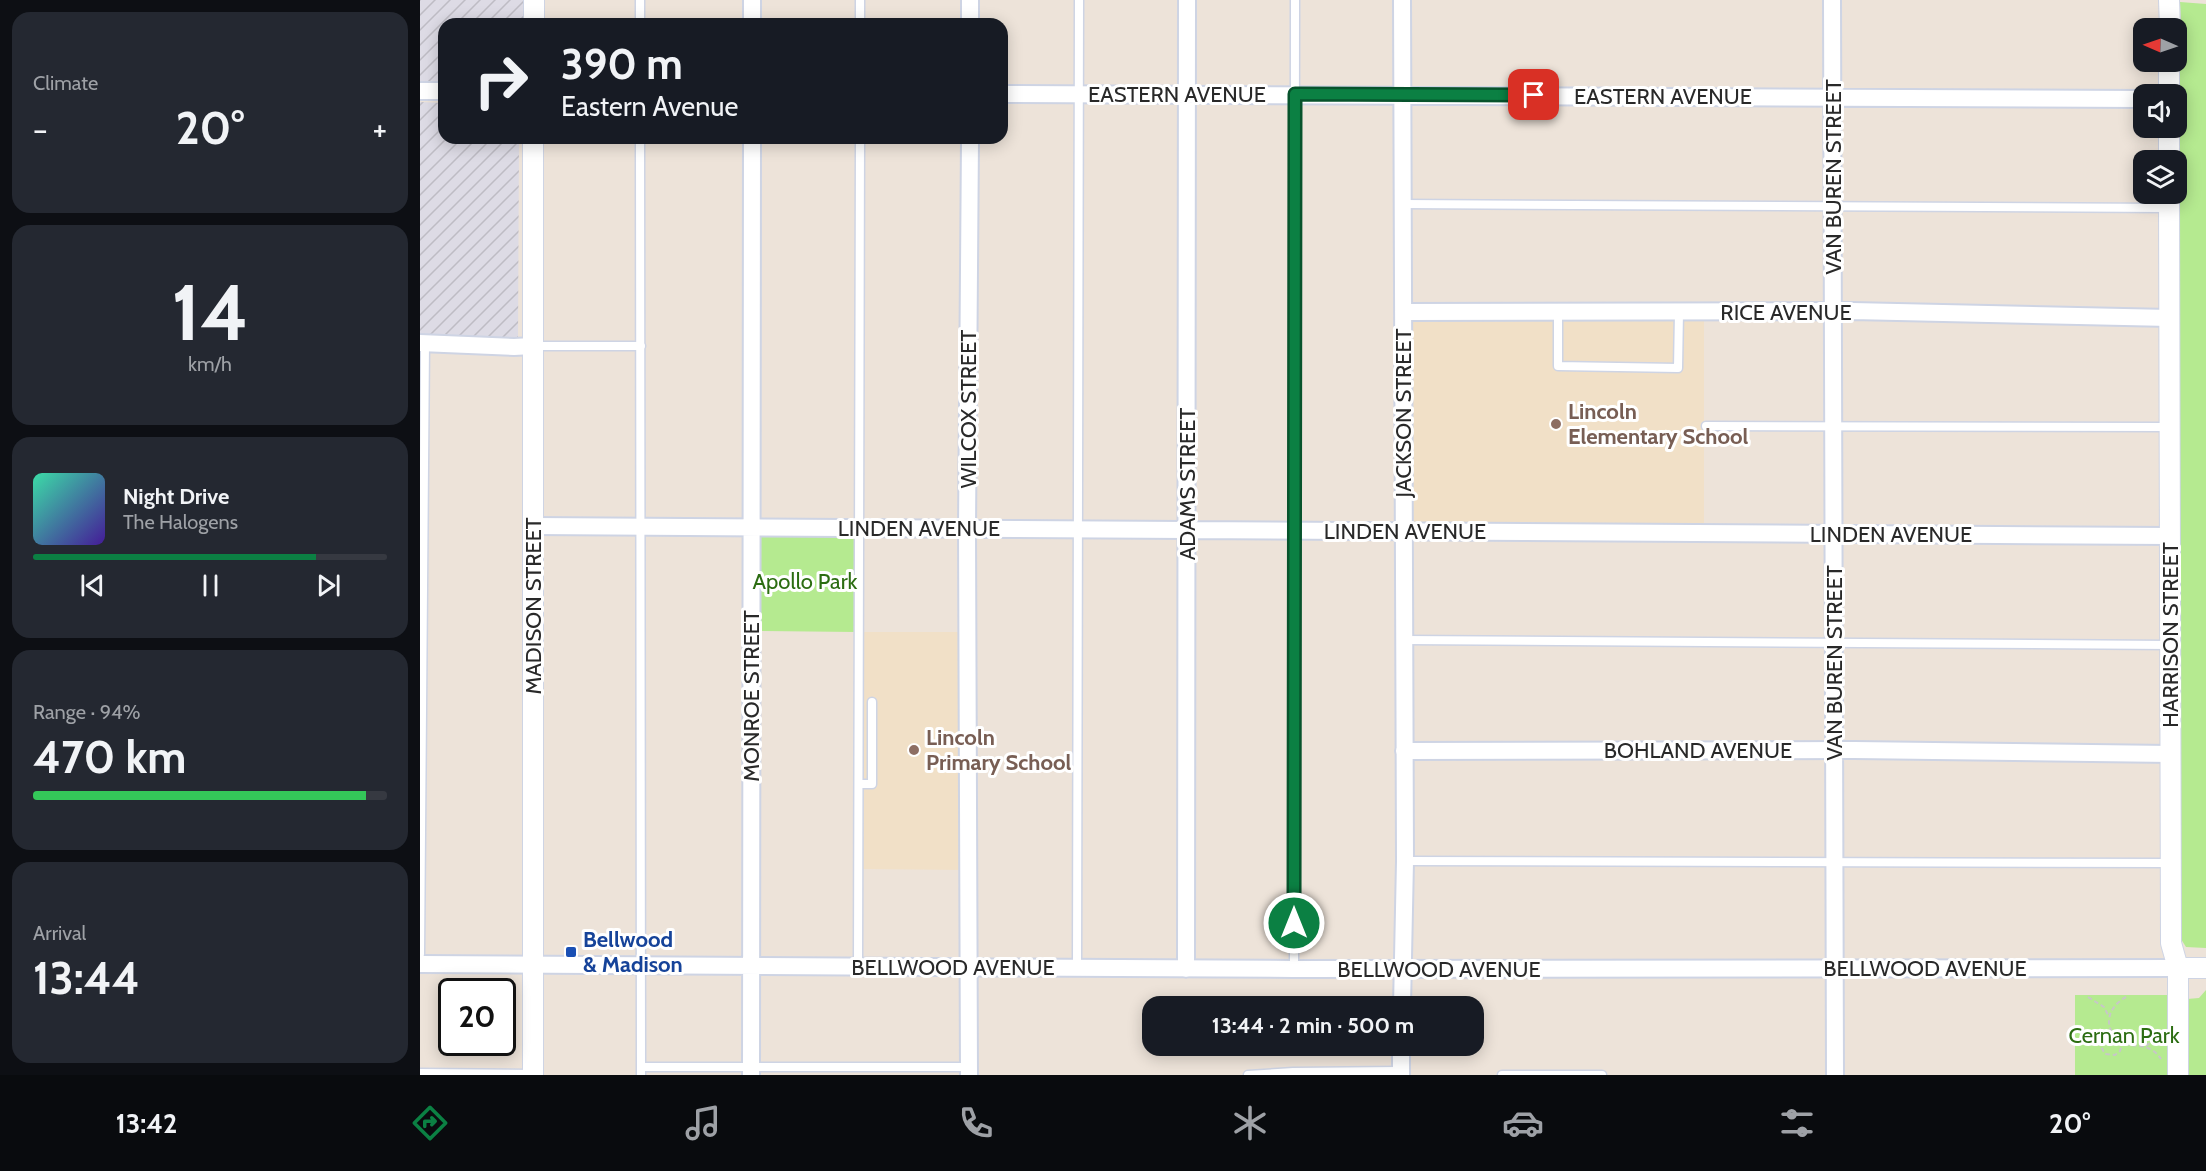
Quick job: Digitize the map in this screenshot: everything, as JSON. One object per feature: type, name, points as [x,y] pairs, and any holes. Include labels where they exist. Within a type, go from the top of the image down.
[{"type":"street","points":[[534,0],[534,18]]},
{"type":"street","points":[[752,0],[752,18]]},
{"type":"street","points":[[970,0],[970,18]]},
{"type":"street","name":"ADAMS STREET","points":[[1186,969],[1187,0]]},
{"type":"street","name":"JACKSON STREET","points":[[1402,0],[1405,861],[1402,996]]},
{"type":"street","name":"VAN BUREN STREET","points":[[1832,0],[1835,1075]]},
{"type":"street","points":[[420,91],[438,91]]},
{"type":"street","name":"EASTERN AVENUE","points":[[1008,94],[2133,99]]},
{"type":"street","name":"MADISON STREET","points":[[533,144],[533,1074]]},
{"type":"street","name":"MONROE STREET","points":[[750,1071],[752,144]]},
{"type":"street","name":"WILCOX STREET","points":[[969,1071],[967,528],[970,144]]},
{"type":"street","name":"HARRISON STREET","points":[[2169,204],[2171,943],[2178,968],[2171,1071]]},
{"type":"street","name":"RICE AVENUE","points":[[1403,312],[1833,311],[2170,318]]},
{"type":"street","points":[[422,343],[532,346]]},
{"type":"street","name":"LINDEN AVENUE","points":[[533,526],[2170,536]]},
{"type":"street","name":"BOHLAND AVENUE","points":[[1404,751],[1834,750],[2171,754]]},
{"type":"street","name":"BELLWOOD AVENUE","points":[[420,964],[1186,969],[2206,968]]},
{"type":"street","points":[[1400,1073],[1401,1056]]},
{"type":"lane","points":[[640,0],[640,18]]},
{"type":"lane","points":[[860,0],[860,18]]},
{"type":"lane","points":[[1077,968],[1078,0]]},
{"type":"lane","points":[[1294,969],[1295,0]]},
{"type":"lane","points":[[640,144],[641,1071],[969,1071]]},
{"type":"lane","points":[[858,966],[861,144]]},
{"type":"lane","points":[[1402,204],[1833,206],[2133,202]]},
{"type":"lane","points":[[1558,312],[1558,366],[1678,368],[1679,312]]},
{"type":"lane","points":[[420,954],[422,343]]},
{"type":"lane","points":[[532,346],[640,346]]},
{"type":"lane","points":[[1706,426],[2170,427]]},
{"type":"lane","points":[[1404,640],[2171,645]]},
{"type":"lane","points":[[859,784],[873,784],[872,702]]},
{"type":"lane","points":[[1405,861],[2172,863]]},
{"type":"lane","points":[[1248,1075],[1293,1072],[1400,1073]]},
{"type":"lane","points":[[422,1074],[533,1074]]},
{"type":"lane","points":[[1502,1075],[1602,1075]]},
{"type":"path","points":[[2088,997],[2104,1007],[2112,1033],[2122,1042],[2146,1046],[2162,1033]]},
{"type":"path","points":[[2109,1018],[2114,1005],[2126,997]]},
{"type":"path","points":[[2112,1033],[2107,1034],[2099,1043],[2104,1054],[2115,1055],[2120,1051],[2122,1042]]},
{"type":"path","points":[[2146,1046],[2160,1057],[2171,1071]]},
{"type":"shaded area","points":[[420,0],[529,0],[529,18],[438,18],[438,84],[420,84]]},
{"type":"shaded area","points":[[420,102],[438,103],[438,144],[519,144],[518,342],[420,340]]},
{"type":"shaded area","name":"Lincoln Elementary School","points":[[1704,315],[1704,533],[1408,531],[1407,316]]},
{"type":"shaded area","name":"Lincoln Primary School","points":[[862,632],[966,632],[966,870],[862,869]]},
{"type":"green space","points":[[2180,2],[2206,4],[2206,948],[2186,947],[2181,939],[2179,928],[2178,204],[2187,204],[2187,150],[2178,150],[2178,138],[2187,138],[2187,84],[2178,84],[2178,72],[2187,72],[2187,18],[2181,18]]},
{"type":"green space","name":"Apollo Park","points":[[754,530],[857,530],[856,632],[753,631]]},
{"type":"green space","points":[[2206,990],[2206,1075],[2187,1075],[2187,999],[2199,998]]},
{"type":"green space","name":"Cernan Park","points":[[2075,995],[2173,995],[2173,1075],[2075,1075]]},
{"type":"place","name":"Lincoln Elementary School","points":[[1556,424]]},
{"type":"place","name":"Lincoln Primary School","points":[[914,750]]},
{"type":"place","name":"Bellwood & Madison","points":[[571,952]]},
{"type":"route","points":[[1294,923],[1295,94],[1534,95]]}]
